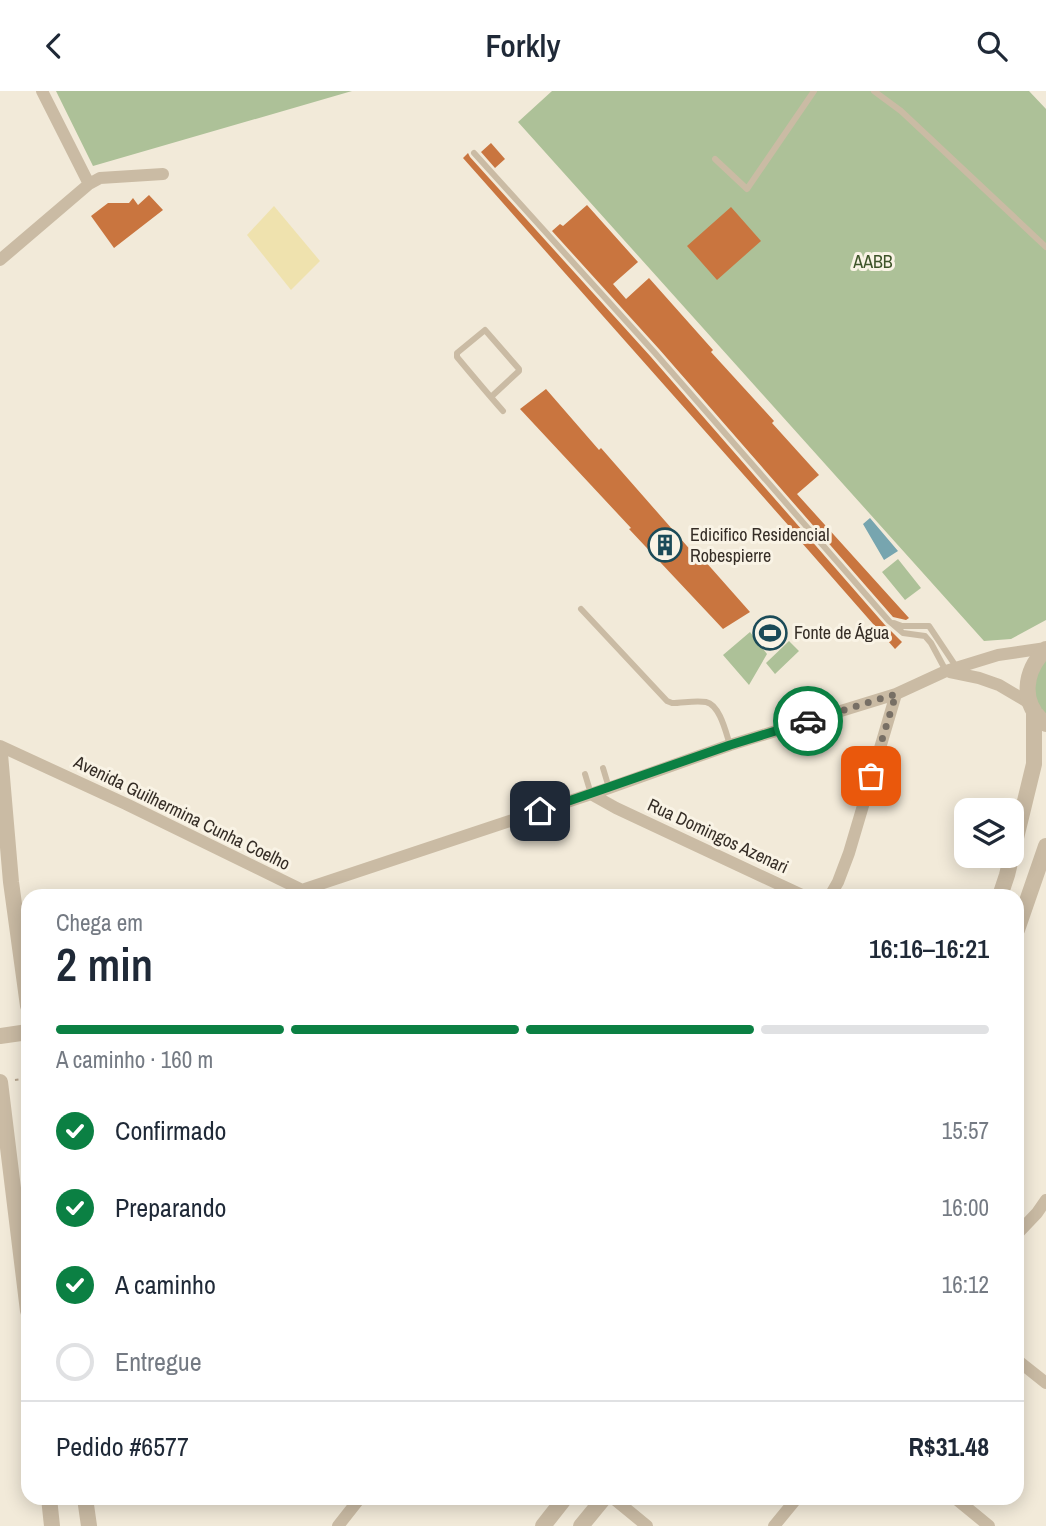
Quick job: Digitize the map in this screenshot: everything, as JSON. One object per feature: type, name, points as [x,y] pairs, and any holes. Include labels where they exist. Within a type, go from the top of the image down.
[{"type":"street","points":[[42,91],[89,184]]},
{"type":"street","points":[[0,260],[89,184],[100,178],[163,174]]},
{"type":"street","points":[[1002,889],[1034,764],[1032,708],[1027,689],[1029,673],[1036,659],[1046,649]]},
{"type":"street","name":"Avenida Guilhermina Cunha Coelho","points":[[313,889],[730,745],[896,694],[951,670],[998,655],[1046,649]]},
{"type":"street","points":[[951,670],[999,685],[1032,708],[1046,724]]},
{"type":"street","points":[[834,889],[849,853],[896,694]]},
{"type":"street","name":"Avenida Guilhermina Cunha Coelho","points":[[0,746],[126,804],[293,889]]},
{"type":"street","points":[[0,754],[6,883],[21,944]]},
{"type":"street","points":[[609,788],[616,808]]},
{"type":"street","name":"Rua Domingos Azenari","points":[[591,794],[789,889]]},
{"type":"street","points":[[1024,910],[1046,846]]},
{"type":"street","points":[[0,1036],[21,1033]]},
{"type":"street","points":[[0,1082],[21,1254]]},
{"type":"street","points":[[1024,1229],[1042,1215],[1046,1200]]},
{"type":"street","points":[[1024,1366],[1046,1383]]},
{"type":"street","points":[[50,1505],[52,1526]]},
{"type":"street","points":[[86,1505],[89,1526]]},
{"type":"street","points":[[338,1526],[354,1505]]},
{"type":"street","points":[[542,1526],[559,1505]]},
{"type":"street","points":[[581,1526],[598,1505]]},
{"type":"street","points":[[622,1505],[647,1526]]},
{"type":"street","points":[[774,1526],[791,1505]]},
{"type":"street","points":[[963,1505],[989,1526]]},
{"type":"lane","points":[[715,159],[747,189],[814,91]]},
{"type":"lane","points":[[874,91],[901,111],[1046,247]]},
{"type":"lane","points":[[474,153],[655,353],[889,621],[903,633],[925,636],[951,670]]},
{"type":"lane","points":[[491,397],[519,369],[486,330],[457,357],[491,397],[503,411]]},
{"type":"lane","points":[[581,609],[667,701],[704,702],[713,706],[724,725],[730,745]]},
{"type":"lane","points":[[889,621],[902,626],[929,626],[951,670]]},
{"type":"lane","points":[[603,768],[609,788]]},
{"type":"lane","points":[[585,774],[591,794]]},
{"type":"green space","points":[[56,91],[352,91],[93,166]]},
{"type":"green space","name":"AABB","points":[[552,91],[1029,91],[1046,109],[1046,620],[1011,639],[984,641],[518,122]]},
{"type":"green space","points":[[898,559],[921,588],[905,600],[882,572]]},
{"type":"green space","points":[[750,632],[767,654],[749,685],[723,655]]},
{"type":"green space","points":[[789,641],[799,651],[775,674],[766,663]]},
{"type":"green space","points":[[1046,651],[1046,717],[1038,711],[1031,667]]},
{"type":"sand","points":[[274,206],[320,261],[291,290],[247,235]]},
{"type":"water","points":[[870,518],[898,551],[884,560],[863,524]]},
{"type":"water","name":"Fonte de Água","points":[[768,616],[785,638],[773,648],[753,627]]},
{"type":"building","points":[[491,143],[505,159],[495,168],[481,152]]},
{"type":"building","points":[[468,153],[902,642],[895,649],[463,158]]},
{"type":"building","points":[[149,195],[163,210],[114,248],[91,216],[108,203],[129,203],[133,198],[138,205]]},
{"type":"building","points":[[587,205],[638,262],[613,284],[626,299],[649,278],[713,350],[711,352],[819,475],[797,494],[909,618],[906,620],[893,617],[552,231],[560,224],[563,226]]},
{"type":"building","points":[[731,207],[761,241],[717,280],[687,246]]},
{"type":"building","points":[[546,389],[701,562],[704,560],[750,612],[723,629],[629,529],[631,528],[520,409]]},
{"type":"way so far","points":[[808,721],[896,694],[871,776]]},
{"type":"place","name":"Edicifico Residencial Robespierre","points":[[665,545]]},
{"type":"place","name":"Fonte de Água","points":[[770,633]]},
{"type":"route","points":[[540,811],[808,721]]}]
